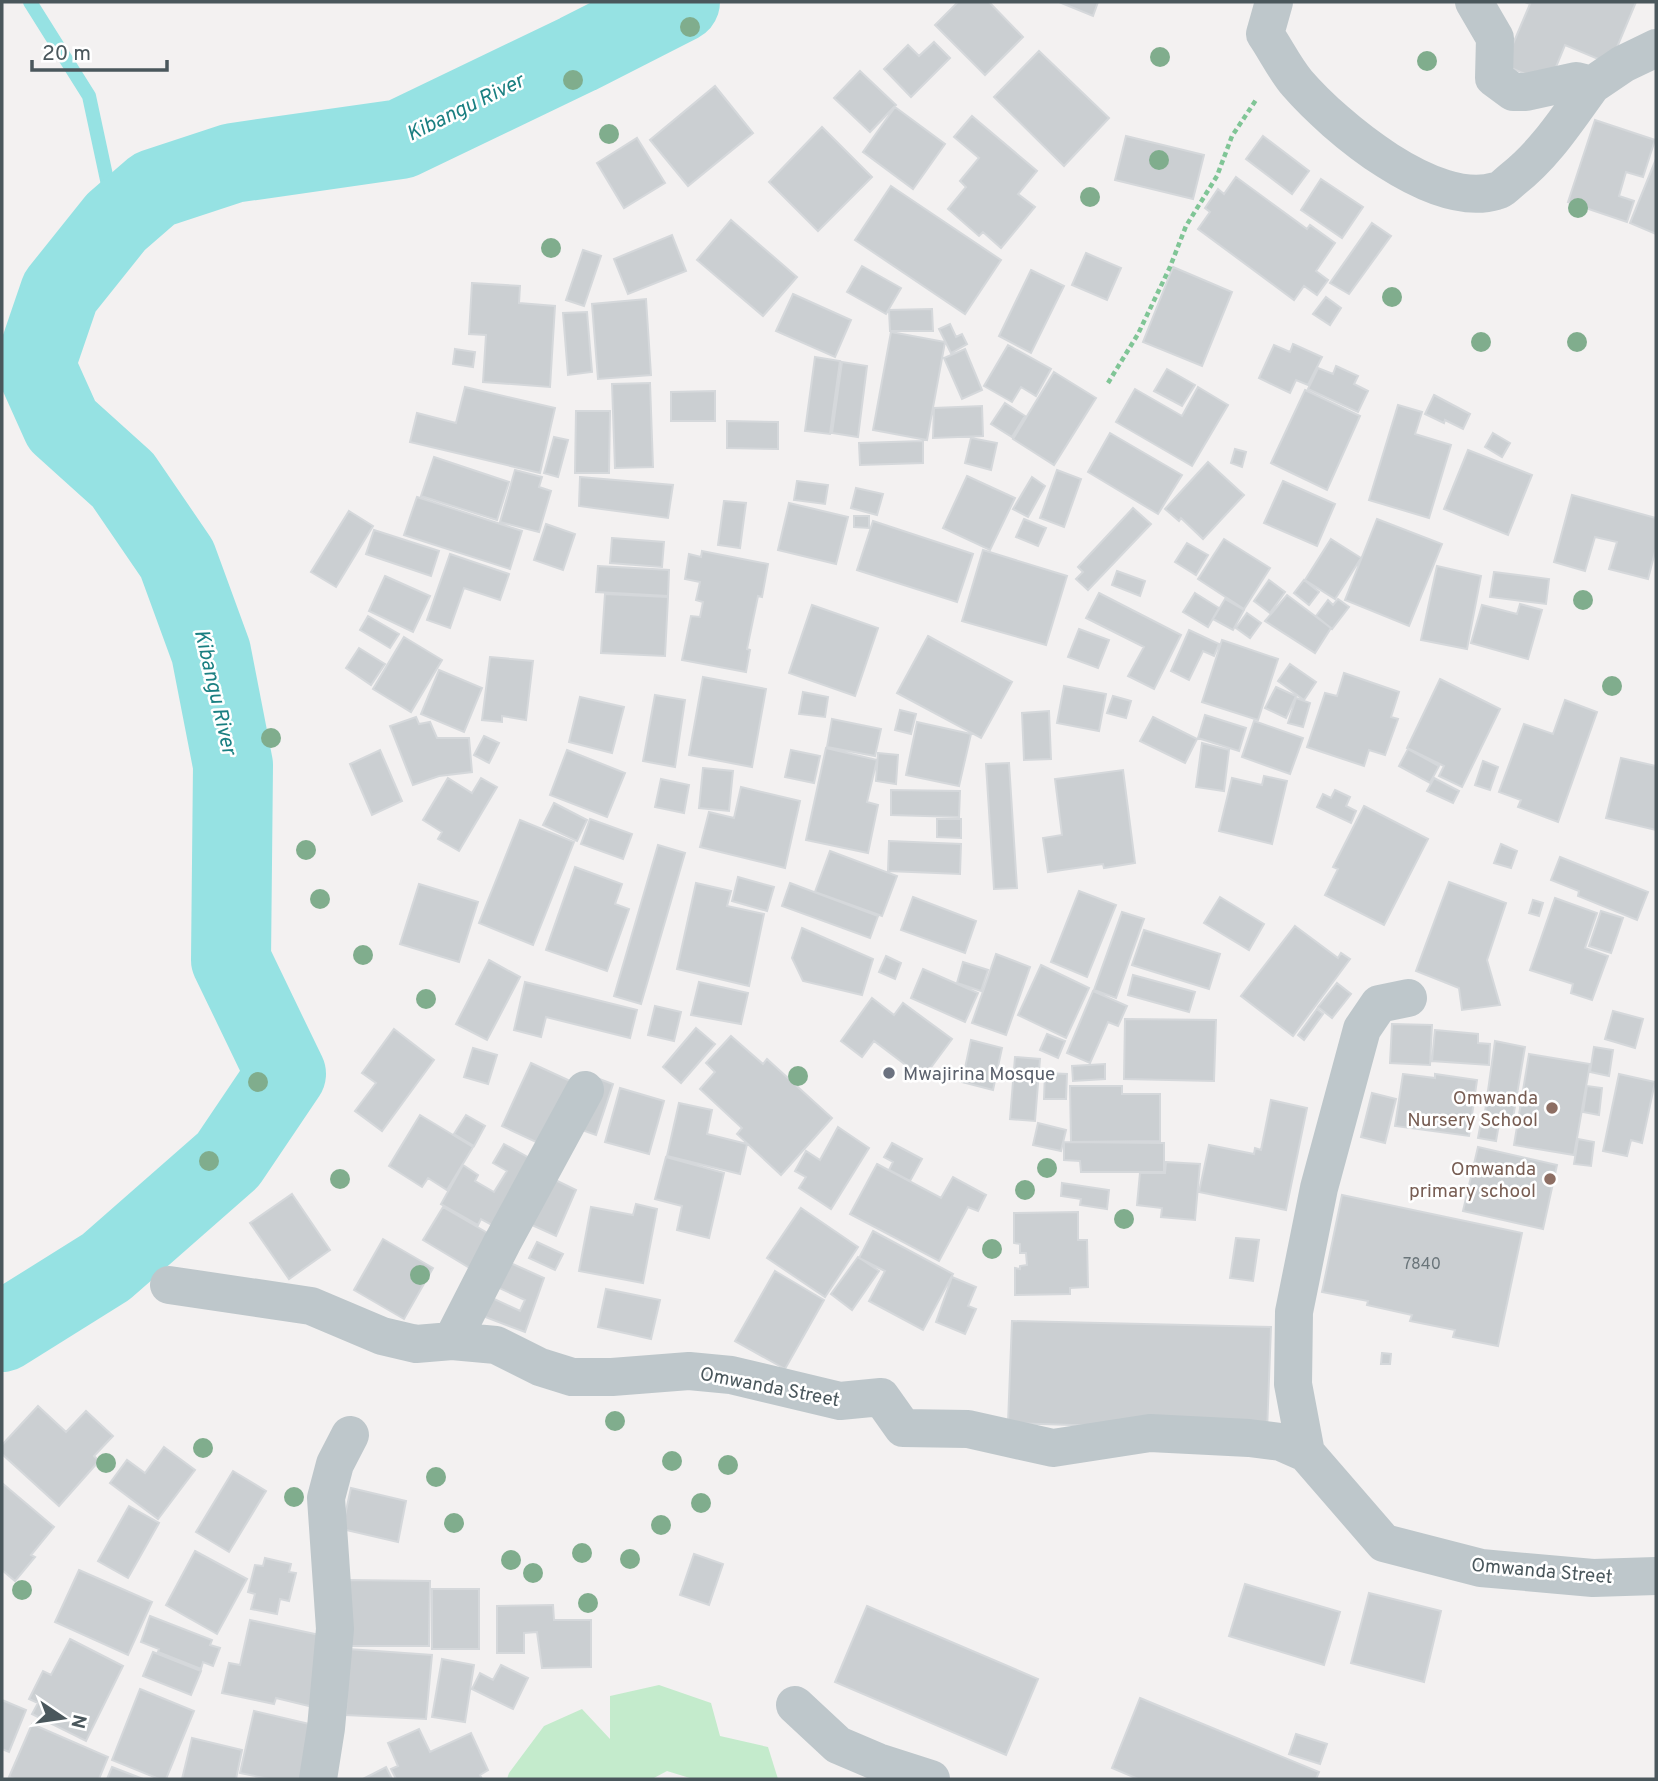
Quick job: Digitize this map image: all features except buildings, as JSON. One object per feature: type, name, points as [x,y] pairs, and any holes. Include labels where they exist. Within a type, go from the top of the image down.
[{"type":"street","points":[[1273,2],[1265,34],[1297,83],[1342,127],[1374,152],[1429,185],[1468,194],[1497,191],[1547,147],[1592,85],[1623,64],[1656,48]]},
{"type":"street","points":[[1474,2],[1495,38],[1494,78],[1503,85],[1513,92],[1526,92],[1576,81],[1592,85]]},
{"type":"street","points":[[1306,1453],[1293,1384],[1294,1312],[1320,1188],[1362,1029],[1379,1004],[1408,998]]},
{"type":"street","points":[[452,1340],[585,1090]]},
{"type":"street","name":"Omwanda Street","points":[[169,1285],[311,1307],[382,1336],[416,1344],[452,1340],[496,1345],[540,1367],[572,1377],[689,1371],[731,1374],[840,1401],[881,1397],[902,1428],[968,1429],[1053,1448],[1150,1433],[1281,1442],[1306,1453],[1384,1543],[1481,1568],[1593,1578],[1656,1576]]},
{"type":"street","points":[[318,1779],[335,1629],[326,1498],[335,1464],[350,1435]]},
{"type":"street","points":[[795,1704],[838,1745],[878,1762],[931,1779]]},
{"type":"path","points":[[1108,383],[1138,334],[1186,226],[1217,176],[1232,136],[1253,108],[1258,96]]},
{"type":"green space","points":[[659,1685],[711,1703],[720,1736],[768,1747],[778,1779],[693,1779],[667,1771],[652,1779],[507,1779],[544,1726],[582,1709],[610,1739],[610,1696]]},
{"type":"waterway","points":[[30,2],[89,96],[116,222]]},
{"type":"waterway","name":"Kibangu River","points":[[2,1332],[106,1267],[228,1160],[286,1074],[231,960],[233,765],[211,652],[177,559],[123,480],[62,425],[35,365],[60,292],[116,222],[154,189],[233,163],[401,139],[680,2]]},
{"type":"place","name":"Mwajirina Mosque","points":[[889,1073]]},
{"type":"place","name":"Omwanda Nursery School","points":[[1552,1108]]},
{"type":"place","name":"Omwanda primary school","points":[[1550,1179]]}]
